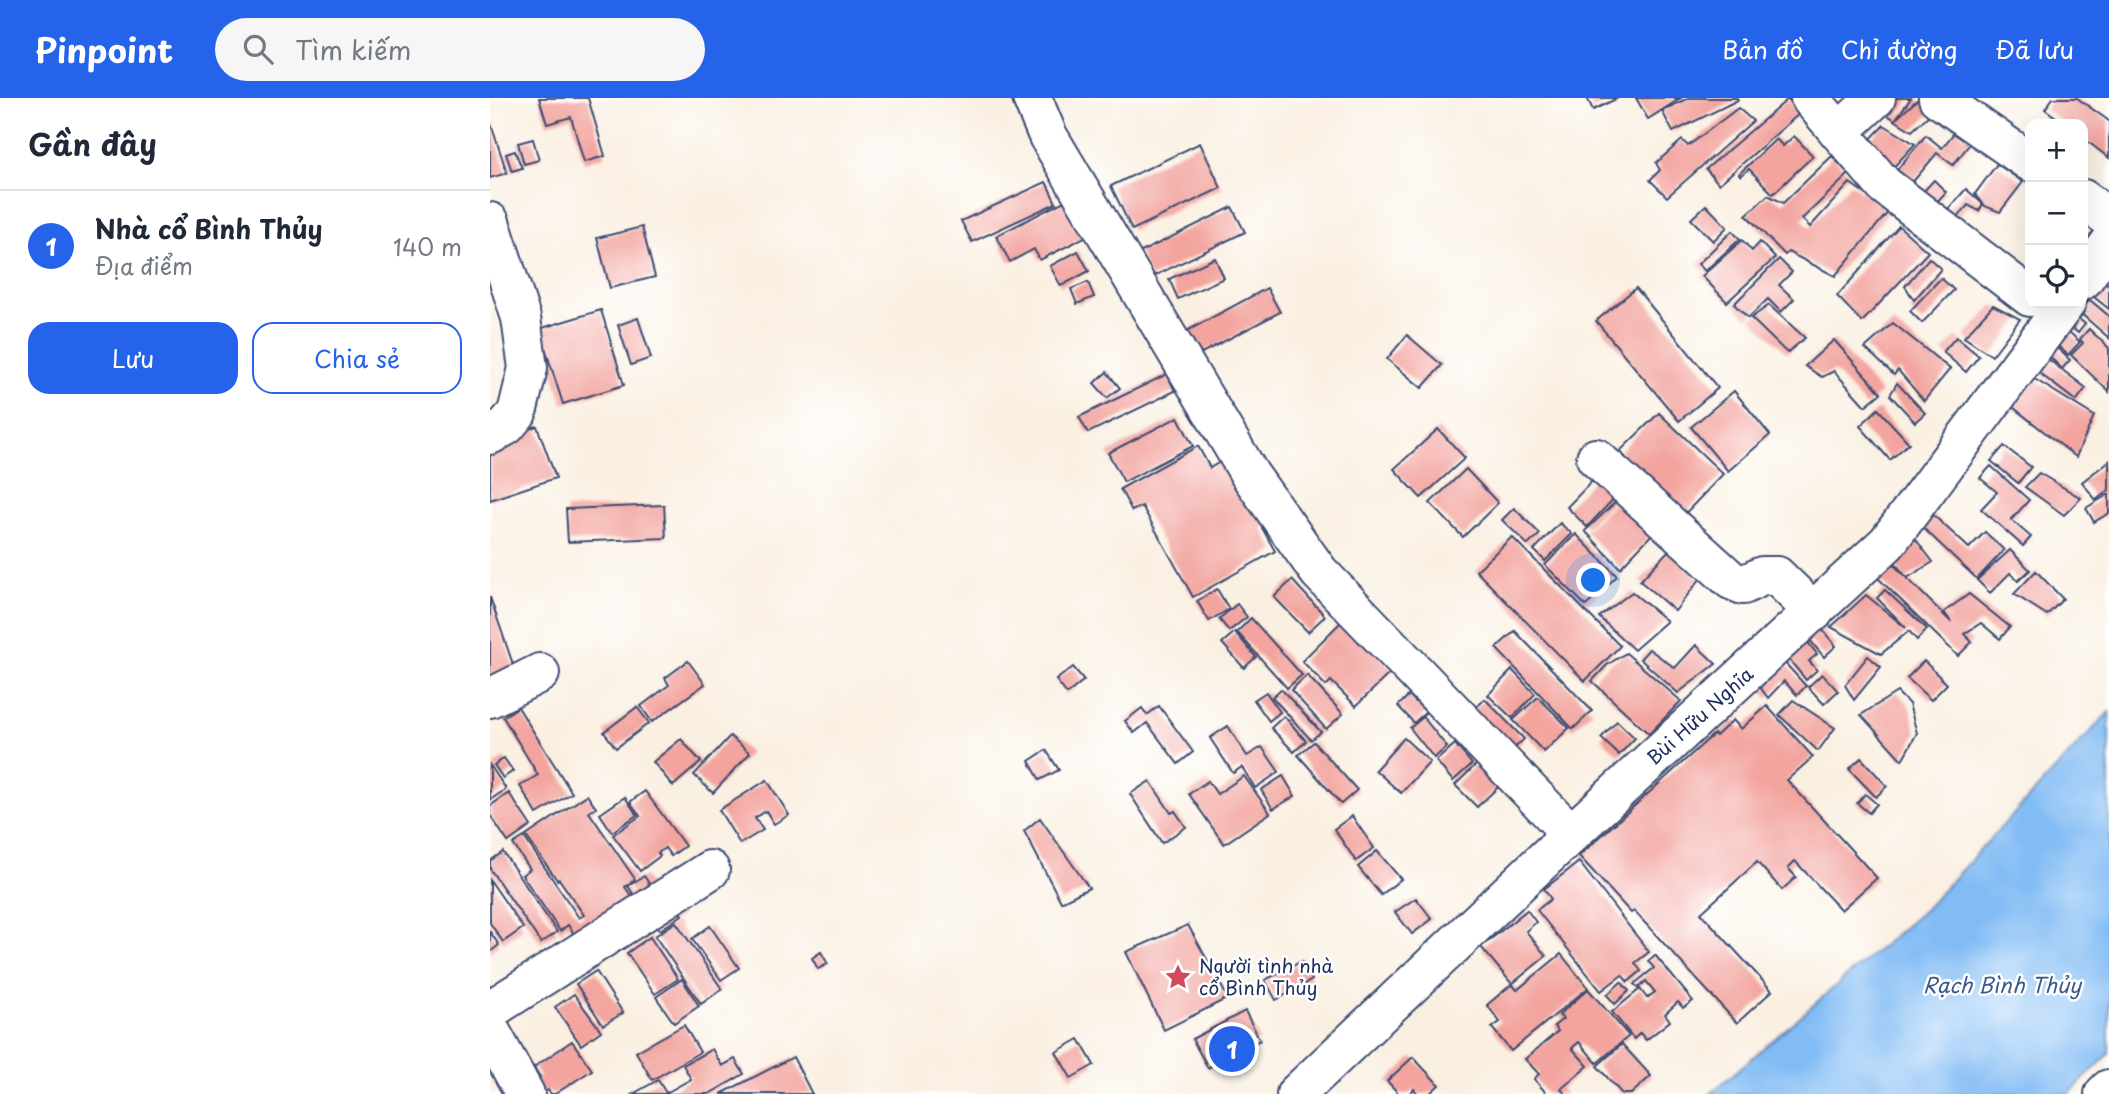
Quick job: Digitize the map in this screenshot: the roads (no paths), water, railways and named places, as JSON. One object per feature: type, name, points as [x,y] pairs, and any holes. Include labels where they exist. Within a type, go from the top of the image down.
[{"type":"street","points":[[1032,98],[1048,136],[1250,475],[1319,572],[1571,834]]},
{"type":"street","points":[[1810,98],[1884,185],[2025,289]]},
{"type":"street","points":[[1839,132],[1876,98]]},
{"type":"street","points":[[1938,98],[2025,159]]},
{"type":"street","points":[[2088,203],[2109,218]]},
{"type":"street","points":[[490,222],[521,318],[528,368],[517,413],[506,426],[490,435]]},
{"type":"street","points":[[2088,273],[2109,244]]},
{"type":"street","name":"Bùi Hữu Nghĩa","points":[[1296,1094],[1571,834],[1887,543],[2045,308]]},
{"type":"street","points":[[1596,458],[1731,580],[1743,585],[1762,576],[1777,576],[1814,612]]},
{"type":"street","points":[[490,698],[540,673]]},
{"type":"street","points":[[490,1010],[710,870]]},
{"type":"street","points":[[490,1030],[525,1094]]},
{"type":"street","points":[[2104,1094],[2109,1088]]},
{"type":"water","name":"Rạch Bình Thủy","points":[[2109,712],[2109,1054],[2069,1094],[1710,1094],[1924,910]]},
{"type":"place","name":"Người tình nhà cổ Bình Thủy","points":[[1178,977]]},
{"type":"place","name":"Nhà cổ Bình Thủy","points":[[1232,1049]]}]
